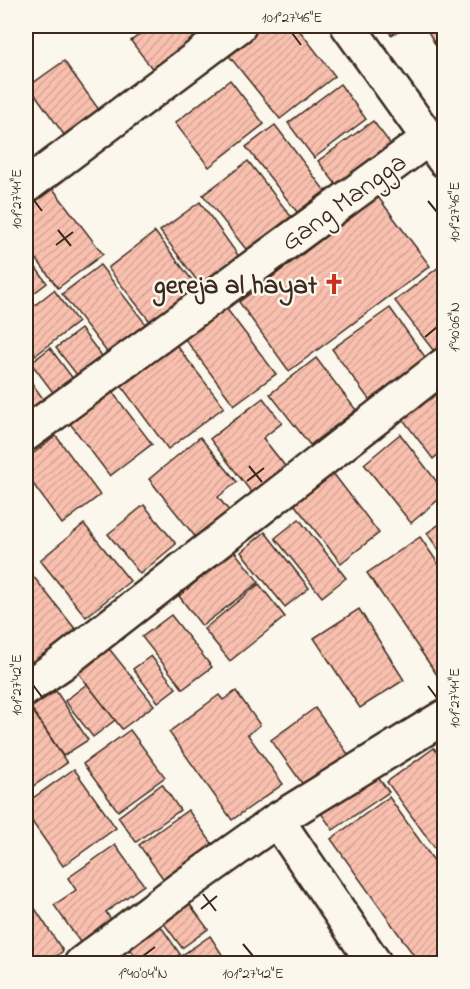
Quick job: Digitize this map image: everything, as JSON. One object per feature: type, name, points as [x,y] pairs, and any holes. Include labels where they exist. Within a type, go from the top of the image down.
[{"type":"street","points":[[26,186],[239,26]]},
{"type":"street","points":[[348,26],[437,149]]},
{"type":"street","name":"Gang Mangga","points":[[26,434],[437,149]]},
{"type":"street","points":[[26,688],[61,664],[444,365]]},
{"type":"street","points":[[81,963],[116,954],[180,889],[278,820],[444,717]]},
{"type":"street","points":[[278,820],[375,963]]},
{"type":"building","points":[[151,26],[192,26],[203,40],[157,75],[131,41]]},
{"type":"building","points":[[258,26],[296,26],[335,76],[280,119],[225,51]]},
{"type":"building","points":[[386,26],[408,26],[391,35]]},
{"type":"building","points":[[425,26],[444,26],[444,53],[441,55]]},
{"type":"building","points":[[64,61],[102,114],[67,139],[29,86]]},
{"type":"building","points":[[230,80],[264,124],[209,167],[175,123]]},
{"type":"building","points":[[340,84],[366,119],[314,158],[288,123]]},
{"type":"building","points":[[373,121],[396,151],[341,191],[318,161]]},
{"type":"building","points":[[275,125],[325,191],[297,212],[246,147]]},
{"type":"building","points":[[248,161],[293,219],[249,253],[203,195]]},
{"type":"building","points":[[50,185],[103,254],[58,288],[26,245],[26,204]]},
{"type":"building","name":"gereja al hayat","points":[[378,197],[430,266],[289,371],[239,302]]},
{"type":"building","points":[[200,202],[240,258],[201,286],[160,231]]},
{"type":"building","points":[[155,232],[202,293],[156,329],[108,268]]},
{"type":"building","points":[[26,254],[47,283],[26,299]]},
{"type":"building","points":[[444,263],[444,356],[440,359],[395,301]]},
{"type":"building","points":[[100,265],[148,327],[110,356],[62,294]]},
{"type":"building","points":[[54,290],[78,322],[36,355],[26,341],[26,312]]},
{"type":"building","points":[[226,308],[276,374],[234,405],[185,339]]},
{"type":"building","points":[[390,308],[433,368],[376,409],[332,349]]},
{"type":"building","points":[[81,329],[109,365],[84,384],[56,348]]},
{"type":"building","points":[[174,342],[224,407],[168,449],[119,383]]},
{"type":"building","points":[[50,348],[77,384],[58,399],[31,363]]},
{"type":"building","points":[[316,358],[356,410],[310,445],[270,394]]},
{"type":"building","points":[[26,375],[44,400],[26,413]]},
{"type":"building","points":[[444,378],[444,450],[433,459],[398,413]]},
{"type":"building","points":[[110,389],[152,444],[110,476],[68,421]]},
{"type":"building","points":[[263,398],[282,423],[263,438],[285,466],[252,493],[210,439]]},
{"type":"building","points":[[400,434],[444,491],[444,495],[411,523],[364,464]]},
{"type":"building","points":[[56,436],[100,495],[62,524],[26,474],[26,459]]},
{"type":"building","points":[[200,437],[237,482],[218,497],[230,512],[197,539],[149,479]]},
{"type":"building","points":[[333,473],[379,533],[341,563],[294,504]]},
{"type":"building","points":[[144,505],[176,544],[140,574],[108,534]]},
{"type":"building","points":[[299,519],[346,578],[322,597],[275,538]]},
{"type":"building","points":[[444,521],[444,558],[427,533]]},
{"type":"building","points":[[84,524],[130,581],[86,617],[40,560]]},
{"type":"building","points":[[265,532],[309,588],[285,607],[241,552]]},
{"type":"building","points":[[420,537],[444,572],[444,685],[367,573]]},
{"type":"building","points":[[234,551],[259,582],[202,626],[179,596]]},
{"type":"building","points":[[29,571],[80,635],[26,678],[26,574]]},
{"type":"building","points":[[259,584],[285,617],[230,661],[204,629]]},
{"type":"building","points":[[359,609],[404,680],[360,708],[314,638]]},
{"type":"building","points":[[171,615],[212,667],[183,689],[142,637]]},
{"type":"building","points":[[103,641],[154,705],[122,729],[72,665]]},
{"type":"building","points":[[151,656],[176,688],[158,702],[133,669]]},
{"type":"building","points":[[87,684],[115,720],[93,737],[65,701]]},
{"type":"building","points":[[56,691],[88,740],[63,756],[31,708]]},
{"type":"building","points":[[236,691],[260,725],[248,735],[283,784],[232,820],[169,732],[219,695],[223,700]]},
{"type":"building","points":[[31,708],[67,763],[26,791],[26,712]]},
{"type":"building","points":[[315,708],[348,754],[304,786],[271,740]]},
{"type":"building","points":[[130,730],[165,777],[118,811],[83,764]]},
{"type":"building","points":[[434,748],[444,762],[444,861],[387,782]]},
{"type":"building","points":[[371,768],[389,792],[333,830],[316,806]]},
{"type":"building","points":[[74,769],[116,828],[63,866],[26,813],[26,803]]},
{"type":"building","points":[[162,784],[180,810],[136,842],[118,817]]},
{"type":"building","points":[[389,797],[444,875],[444,964],[420,964],[331,839]]},
{"type":"building","points":[[188,810],[219,853],[170,888],[139,845]]},
{"type":"building","points":[[115,845],[144,885],[106,912],[113,923],[82,945],[54,905],[76,890],[68,878]]},
{"type":"building","points":[[183,895],[208,929],[182,948],[157,914]]},
{"type":"building","points":[[32,904],[63,951],[45,964],[26,964],[26,908]]},
{"type":"building","points":[[155,918],[180,954],[167,964],[141,964],[124,940]]},
{"type":"building","points":[[210,936],[223,956],[212,964],[186,964],[181,956]]},
{"type":"place","name":"gereja al hayat","points":[[334,284]]}]
